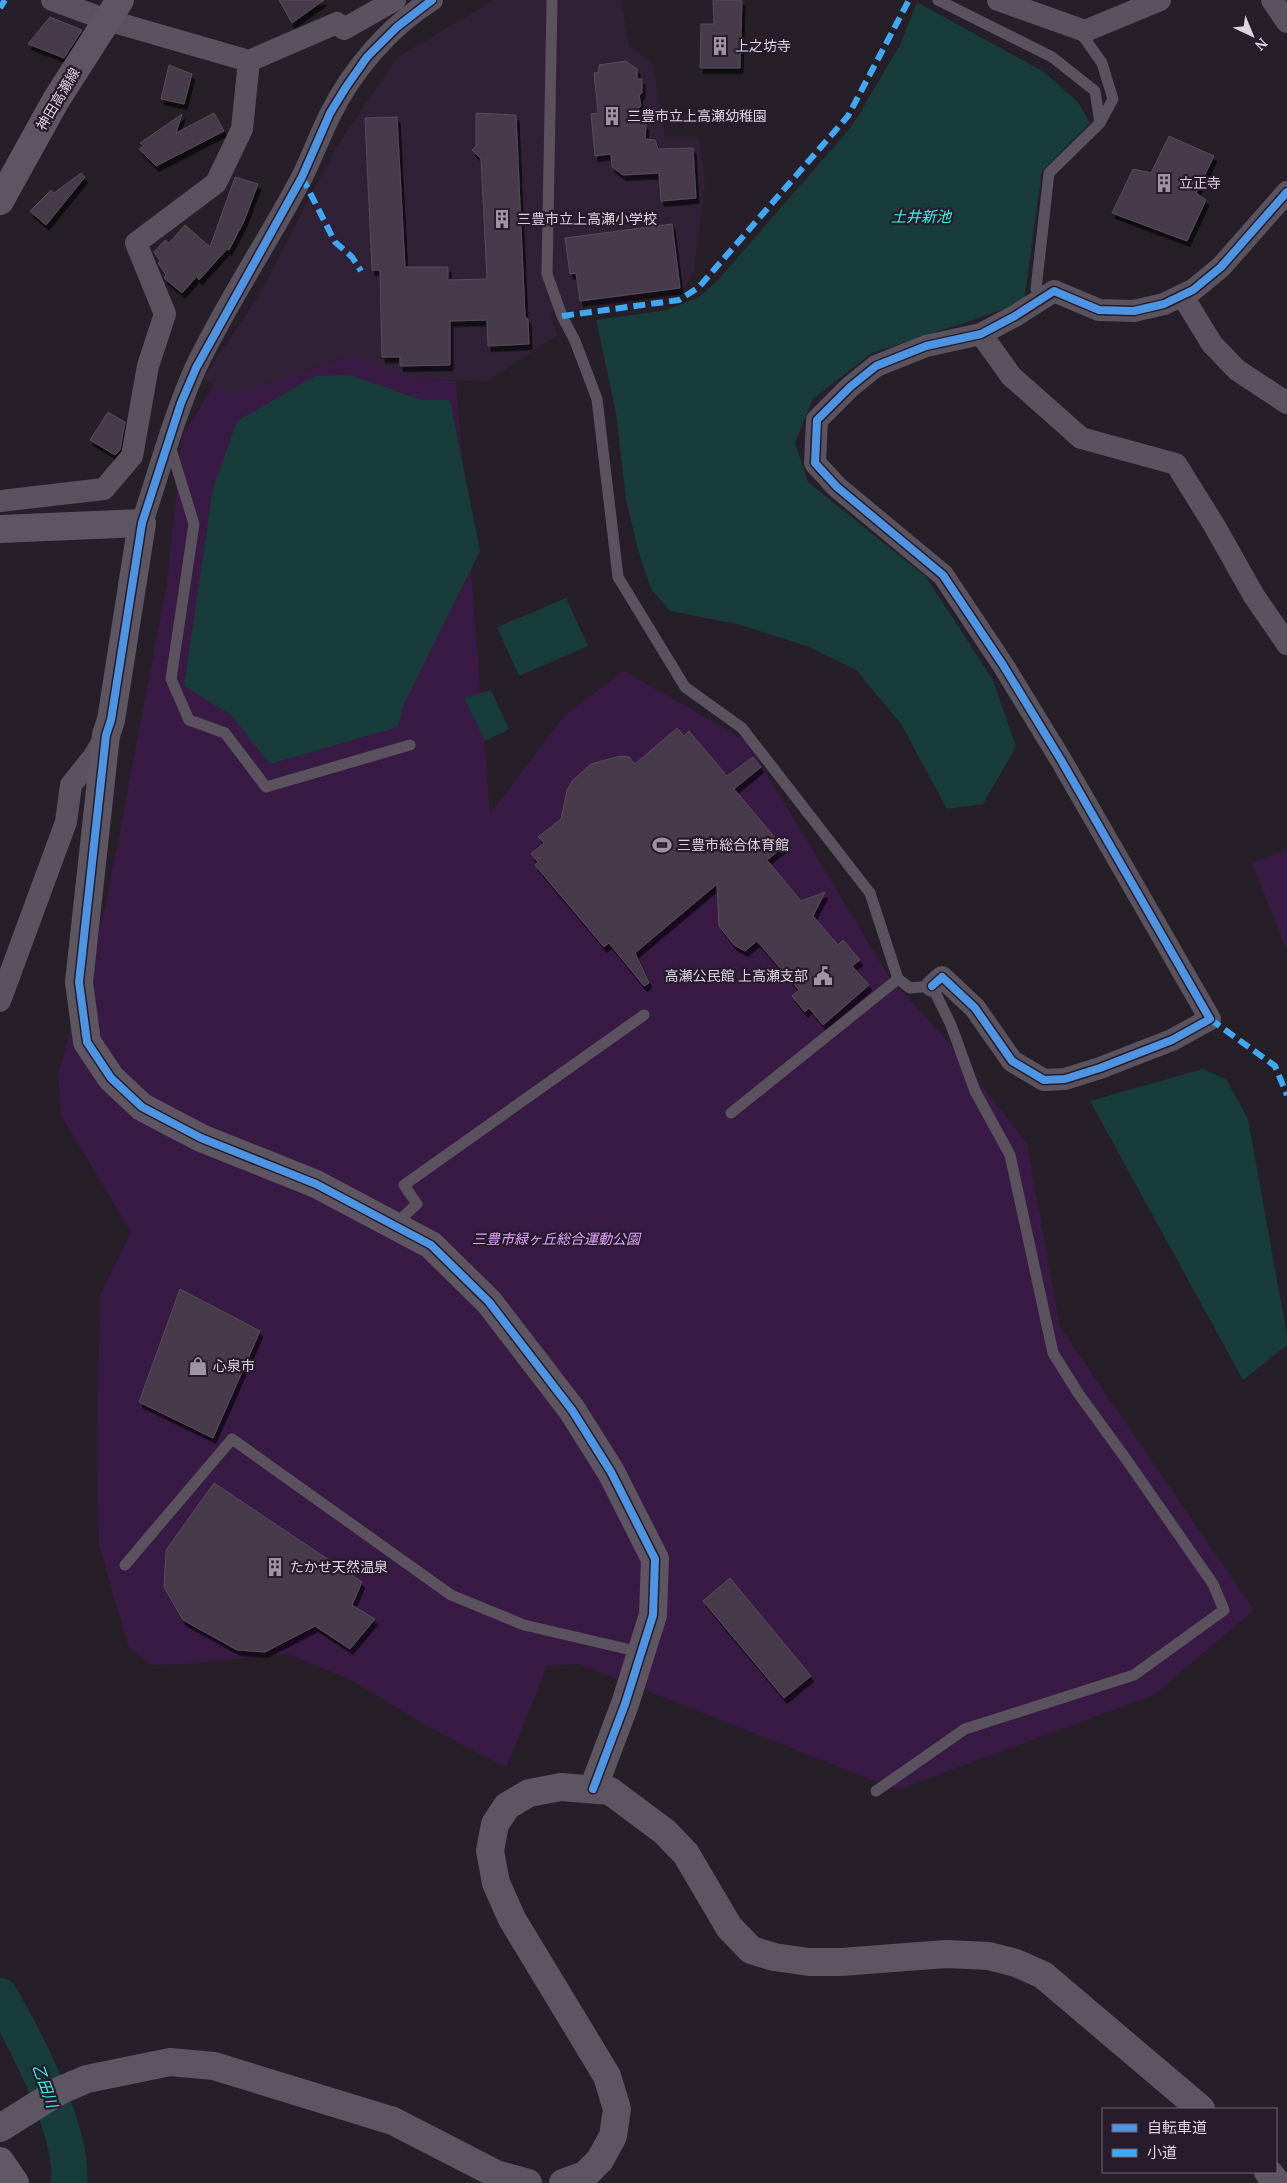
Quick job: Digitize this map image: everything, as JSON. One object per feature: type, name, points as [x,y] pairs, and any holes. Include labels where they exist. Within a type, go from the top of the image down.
[{"type":"highway","points":[[0,2160],[15,2183]]},
{"type":"street","points":[[52,0],[114,10],[248,61],[337,23],[344,29],[396,0]]},
{"type":"street","points":[[0,1001],[66,822],[71,785],[94,756],[106,735],[111,720],[142,523],[180,403],[196,368],[302,177],[330,114],[346,86],[367,57],[397,27],[432,0]]},
{"type":"street","points":[[998,0],[1085,31],[1160,0]]},
{"type":"street","points":[[1272,0],[1287,22]]},
{"type":"street","name":"神田高瀬線","points":[[0,201],[56,100],[114,10]]},
{"type":"street","points":[[0,501],[104,489],[132,456],[148,366],[165,314],[136,244],[216,183],[242,128],[248,61]]},
{"type":"street","points":[[932,986],[942,976],[975,1008],[1012,1061],[1044,1080],[1065,1079],[1100,1068],[1172,1040],[1210,1019],[1061,760],[1003,665],[943,575],[838,488],[815,463],[817,420],[850,386],[876,366],[926,346],[981,334],[1015,316],[1054,291],[1100,310],[1134,311],[1164,304],[1193,290],[1221,267],[1287,192]]},
{"type":"street","points":[[1182,295],[1212,344],[1237,370],[1287,403]]},
{"type":"street","points":[[981,334],[1012,376],[1081,438],[1176,464],[1214,525],[1254,596],[1287,644]]},
{"type":"street","points":[[0,529],[142,523]]},
{"type":"street","points":[[106,735],[79,982],[87,1042],[111,1078],[142,1107],[201,1138],[316,1184],[431,1245],[489,1302],[572,1410],[611,1472],[655,1559],[653,1615],[625,1704],[593,1789]]},
{"type":"street","points":[[564,2183],[585,2175],[600,2160],[613,2136],[617,2108],[608,2076],[512,1919],[496,1883],[490,1851],[496,1824],[507,1806],[530,1793],[561,1787],[610,1791],[665,1832],[686,1854],[729,1927],[751,1950],[774,1957],[803,1962],[841,1962],[946,1954],[989,1956],[1016,1963],[1043,1975],[1199,2108]]},
{"type":"street","points":[[0,2128],[60,2090],[87,2079],[170,2062],[214,2066],[393,2121],[496,2174],[528,2183]]},
{"type":"street","points":[[1269,2173],[1277,2183]]},
{"type":"lane","points":[[552,0],[547,274],[562,316],[575,341],[597,399],[618,576],[685,687],[742,728],[870,893],[898,979],[910,988],[932,986],[952,1025],[975,1091],[1010,1155],[1052,1353],[1078,1393],[1213,1584],[1224,1610],[1134,1676],[966,1729],[876,1791]]},
{"type":"lane","points":[[938,0],[1052,57],[1095,91],[1100,122]]},
{"type":"lane","points":[[1041,299],[1036,289],[1049,173],[1100,122],[1113,98],[1102,63],[1077,28]]},
{"type":"lane","points":[[168,442],[194,524],[170,679],[189,720],[225,733],[266,787],[410,746]]},
{"type":"lane","points":[[731,1113],[898,979]]},
{"type":"lane","points":[[394,1225],[417,1204],[404,1185],[644,1016]]},
{"type":"lane","points":[[125,1565],[232,1439],[451,1595],[524,1625],[640,1652]]},
{"type":"shaded area","points":[[494,0],[621,0],[629,46],[653,64],[665,137],[699,137],[705,184],[694,271],[684,291],[551,314],[557,335],[486,382],[414,378],[348,356],[233,396],[202,379],[256,300],[337,146],[398,57]]},
{"type":"green space","name":"三豊市緑ヶ丘総合運動公園","points":[[348,356],[414,378],[456,381],[490,814],[565,715],[624,671],[747,741],[889,977],[949,1043],[1027,1144],[1060,1327],[1254,1610],[1154,1695],[897,1790],[579,1664],[547,1666],[506,1768],[427,1726],[351,1680],[288,1654],[185,1664],[151,1665],[129,1648],[99,1546],[97,1448],[100,1295],[131,1232],[61,1115],[58,1074],[106,904],[167,583],[182,436],[214,385],[233,396]]},
{"type":"green space","points":[[1287,850],[1287,951],[1252,863]]},
{"type":"water","name":"土井新池","points":[[917,2],[1044,72],[1078,102],[1090,123],[1042,171],[1024,301],[985,316],[872,353],[813,399],[795,443],[808,482],[926,577],[993,680],[1016,747],[983,804],[947,809],[901,724],[856,670],[807,646],[737,624],[670,611],[651,589],[638,550],[626,500],[616,413],[596,320],[667,310],[699,297],[717,281],[852,126],[900,45]]},
{"type":"water","points":[[350,375],[422,400],[450,400],[480,551],[404,704],[398,727],[270,764],[231,715],[184,686],[213,488],[237,421],[315,376]]},
{"type":"water","points":[[566,598],[588,646],[519,676],[497,627]]},
{"type":"water","points":[[491,690],[509,729],[485,741],[464,698]]},
{"type":"water","points":[[1203,1069],[1226,1079],[1248,1119],[1287,1336],[1287,1345],[1243,1380],[1090,1101]]},
{"type":"building","points":[[279,0],[324,0],[292,23]]},
{"type":"building","name":"上之坊寺","points":[[713,0],[742,0],[740,68],[700,68],[701,24],[714,24]]},
{"type":"building","points":[[50,17],[82,30],[64,58],[28,44]]},
{"type":"building","name":"三豊市立上高瀬幼稚園","points":[[626,61],[637,69],[637,79],[642,79],[642,93],[639,95],[641,106],[633,113],[646,125],[645,139],[655,140],[658,149],[693,148],[696,198],[661,201],[659,173],[623,175],[612,167],[611,154],[595,156],[591,114],[598,113],[594,73],[598,73],[599,65]]},
{"type":"building","points":[[169,65],[192,74],[184,104],[161,99]]},
{"type":"building","points":[[214,113],[224,131],[156,166],[139,149],[144,146],[140,143],[182,114],[176,133]]},
{"type":"building","points":[[476,113],[516,115],[525,316],[528,319],[529,344],[488,346],[487,320],[450,321],[450,365],[400,366],[400,357],[382,357],[380,270],[372,270],[365,118],[397,117],[405,267],[448,267],[448,280],[487,279],[481,159],[472,150],[476,146]]},
{"type":"building","name":"立正寺","points":[[1169,136],[1214,156],[1196,193],[1206,200],[1187,241],[1112,213],[1133,169],[1151,173]]},
{"type":"building","points":[[81,173],[85,177],[46,225],[30,211],[51,190],[54,193]]},
{"type":"building","points":[[235,177],[258,184],[244,221],[229,250],[227,249],[199,280],[197,276],[182,293],[164,278],[166,275],[158,263],[160,261],[154,252],[165,240],[169,243],[185,225],[210,247]]},
{"type":"building","points":[[672,224],[680,288],[580,301],[576,273],[570,274],[565,238]]},
{"type":"building","points":[[108,412],[125,422],[120,450],[115,455],[90,440]]},
{"type":"building","name":"三豊市総合体育館","points":[[677,728],[684,736],[689,731],[727,776],[753,757],[761,767],[734,789],[783,847],[767,860],[801,901],[825,892],[813,916],[838,945],[843,940],[860,960],[852,966],[869,985],[823,1025],[809,1008],[805,1012],[792,996],[799,990],[757,941],[745,951],[734,945],[719,926],[717,884],[635,953],[649,983],[644,986],[609,943],[604,947],[535,865],[538,862],[531,854],[544,843],[538,837],[561,819],[567,790],[573,780],[591,764],[620,756],[629,757],[635,764]]},
{"type":"building","name":"心泉市","points":[[180,1289],[260,1331],[213,1438],[139,1402]]},
{"type":"building","name":"たかせ天然温泉","points":[[214,1483],[362,1582],[352,1605],[375,1619],[350,1649],[315,1626],[265,1652],[237,1650],[183,1620],[164,1587],[166,1550]]},
{"type":"building","points":[[730,1578],[811,1676],[784,1698],[703,1601]]},
{"type":"waterway","name":"乙田川","points":[[0,1996],[35,2061],[56,2113],[69,2162],[69,2183]]},
{"type":"marked path","points":[[0,8],[5,0]]},
{"type":"marked path","points":[[562,316],[679,300],[699,287],[848,116],[909,0]]},
{"type":"marked path","points":[[302,177],[335,242],[352,257],[361,271]]},
{"type":"marked path","points":[[1210,1019],[1275,1066],[1287,1095]]},
{"type":"cycle path","points":[[432,0],[397,27],[367,57],[346,87],[330,113],[302,177],[196,368],[181,403],[142,523],[111,720],[106,735],[79,982],[87,1042],[111,1078],[142,1107],[201,1138],[316,1184],[431,1245],[489,1302],[572,1410],[611,1472],[655,1559],[653,1615],[625,1704],[593,1789]]},
{"type":"cycle path","points":[[932,986],[942,977],[975,1008],[1012,1061],[1044,1080],[1065,1079],[1100,1068],[1172,1040],[1210,1019],[1061,760],[1003,665],[943,575],[837,487],[815,463],[817,420],[850,387],[876,366],[926,346],[981,334],[1015,316],[1054,291],[1099,310],[1134,311],[1164,304],[1193,290],[1221,267],[1287,192]]},
{"type":"place","name":"上之坊寺","points":[[720,46]]},
{"type":"place","name":"三豊市立上高瀬幼稚園","points":[[612,116]]},
{"type":"place","name":"立正寺","points":[[1164,183]]},
{"type":"place","name":"三豊市立上高瀬小学校","points":[[502,219]]},
{"type":"place","name":"三豊市総合体育館","points":[[662,845]]},
{"type":"place","name":"高瀬公民館 上高瀬支部","points":[[823,976]]},
{"type":"place","name":"心泉市","points":[[198,1366]]},
{"type":"place","name":"たかせ天然温泉","points":[[275,1567]]}]
